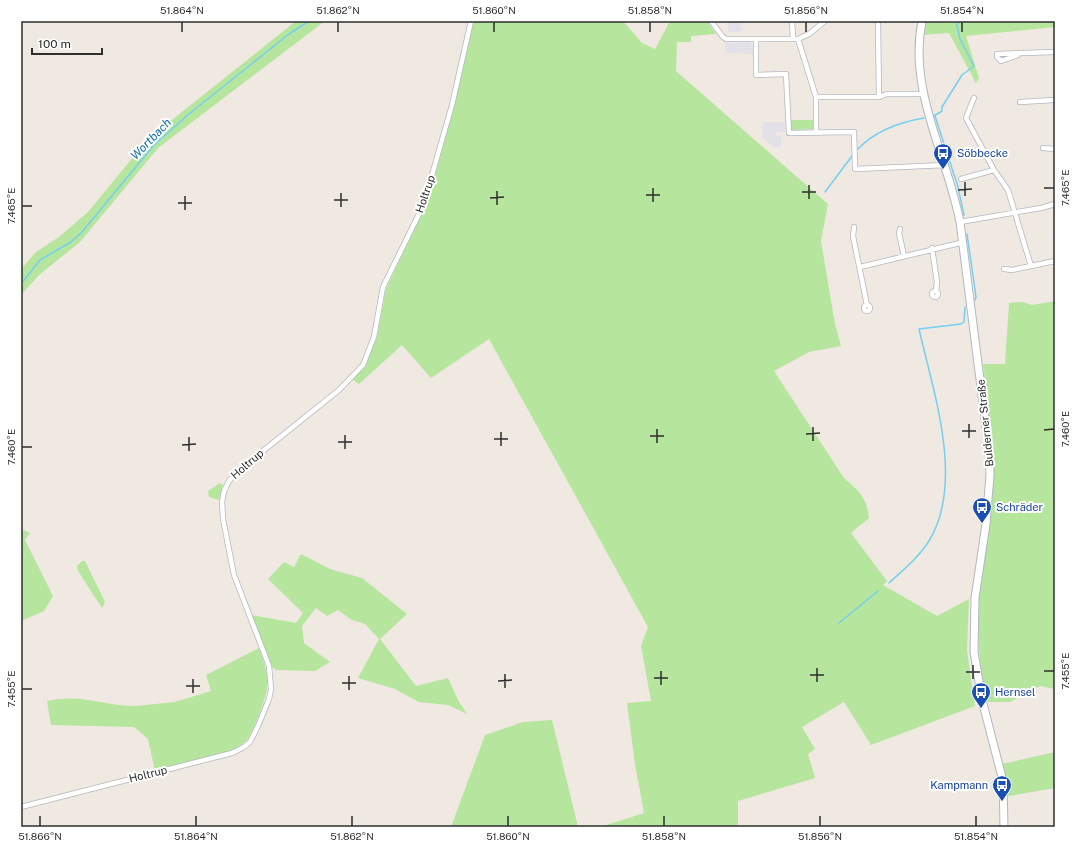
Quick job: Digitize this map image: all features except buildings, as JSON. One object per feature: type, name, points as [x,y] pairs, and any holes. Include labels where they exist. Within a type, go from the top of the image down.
[{"type":"street","name":"Holtrup","points":[[21,807],[232,753],[244,747],[254,734],[269,699],[272,681],[269,666],[234,575],[222,508],[224,491],[229,481],[238,471],[340,390],[363,365],[374,337],[383,287],[419,214],[428,189],[452,105],[471,21]]},
{"type":"street","points":[[711,21],[723,38],[795,39],[809,34],[825,21]]},
{"type":"street","points":[[792,21],[795,39],[816,98],[816,132]]},
{"type":"street","name":"Bulderner Straße","points":[[922,21],[918,56],[924,94],[946,165],[964,242],[989,450],[990,474],[986,524],[974,598],[974,652],[982,700],[1002,775],[1004,827]]},
{"type":"street","points":[[878,24],[879,97]]},
{"type":"street","points":[[756,38],[756,75],[786,74],[789,133],[854,132],[855,168],[946,165]]},
{"type":"street","points":[[1018,55],[1055,52]]},
{"type":"street","points":[[816,98],[879,97],[887,94],[924,94]]},
{"type":"street","points":[[974,98],[966,118],[994,170],[1008,190],[1031,266]]},
{"type":"street","points":[[1020,102],[1055,100]]},
{"type":"street","points":[[1043,148],[1055,149]]},
{"type":"street","points":[[961,179],[994,170]]},
{"type":"street","points":[[960,222],[1015,213],[1055,204]]},
{"type":"street","points":[[854,227],[853,236],[867,305]]},
{"type":"street","points":[[900,229],[899,233],[904,256]]},
{"type":"street","points":[[860,267],[932,248],[964,242]]},
{"type":"street","points":[[932,248],[937,282],[936,291]]},
{"type":"street","points":[[1004,269],[1012,270],[1055,261]]},
{"type":"shaded area","points":[[728,21],[740,21],[742,31],[728,32]]},
{"type":"shaded area","points":[[750,42],[753,46],[754,54],[726,53],[725,43]]},
{"type":"shaded area","points":[[762,122],[785,122],[785,132],[776,132],[777,136],[781,136],[781,147],[773,147],[763,138]]},
{"type":"green space","points":[[296,21],[325,21],[158,148],[80,242],[39,275],[21,295],[21,269],[36,252],[59,237],[88,212],[148,139]]},
{"type":"green space","points":[[474,21],[623,21],[642,43],[655,49],[670,21],[707,21],[716,34],[691,36],[691,42],[677,42],[676,71],[828,204],[821,241],[835,324],[841,346],[809,352],[774,371],[844,478],[858,491],[864,500],[869,518],[851,533],[887,581],[883,585],[937,616],[969,599],[967,650],[975,706],[871,745],[844,702],[802,727],[815,749],[808,754],[815,778],[738,801],[738,827],[600,827],[644,813],[635,764],[627,703],[651,701],[641,646],[648,627],[489,339],[431,378],[402,345],[359,384],[353,380],[364,366],[377,337],[386,289],[421,215],[431,190],[454,106]]},
{"type":"green space","points":[[926,21],[1055,21],[1055,27],[966,36],[979,78],[976,83],[949,33],[922,35]]},
{"type":"green space","points":[[791,120],[813,120],[814,129],[791,130]]},
{"type":"green space","points":[[1055,301],[1055,689],[1040,686],[1010,702],[986,702],[979,644],[978,602],[980,575],[992,503],[994,475],[991,428],[983,364],[1005,364],[1009,303],[1023,302],[1032,305]]},
{"type":"green space","points":[[220,483],[223,485],[219,500],[209,497],[208,491]]},
{"type":"green space","points":[[24,530],[30,533],[25,540],[53,596],[44,611],[21,621],[21,531]]},
{"type":"green space","points":[[301,554],[330,569],[362,578],[407,614],[380,639],[416,686],[448,678],[458,700],[467,714],[448,705],[419,702],[395,689],[358,678],[379,639],[365,624],[352,620],[338,610],[327,616],[316,608],[302,626],[304,643],[330,662],[315,671],[276,670],[272,667],[251,615],[296,623],[303,613],[268,579],[284,562],[294,567]]},
{"type":"green space","points":[[82,561],[85,561],[105,602],[102,608],[78,571],[77,566]]},
{"type":"green space","points":[[259,648],[267,673],[267,686],[264,702],[256,723],[247,740],[240,746],[217,756],[155,771],[148,739],[134,727],[51,725],[47,701],[71,698],[136,706],[175,702],[211,691],[206,675]]},
{"type":"green space","points":[[552,720],[578,827],[451,827],[485,735],[523,722]]},
{"type":"green space","points":[[1055,752],[1055,788],[1009,796],[1007,795],[1002,764]]},
{"type":"waterway","name":"Wortbach","points":[[21,284],[40,260],[71,242],[82,232],[154,145],[189,114],[289,34],[309,21]]},
{"type":"waterway","points":[[934,116],[942,111],[942,107],[962,75],[974,66],[960,39],[957,25],[960,21]]},
{"type":"waterway","points":[[935,116],[958,187],[964,215]]},
{"type":"waterway","points":[[858,149],[872,137],[888,128],[924,118]]},
{"type":"waterway","points":[[825,192],[852,156]]},
{"type":"waterway","points":[[967,234],[976,297],[975,300]]},
{"type":"waterway","points":[[889,583],[916,558],[929,541],[939,517],[945,492],[943,436],[932,380],[919,329],[961,324],[964,322],[965,307]]},
{"type":"waterway","points":[[839,623],[878,591]]},
{"type":"place","name":"Söbbecke","points":[[943,170]]},
{"type":"place","name":"Schräder","points":[[982,524]]},
{"type":"place","name":"Hernsel","points":[[981,709]]},
{"type":"place","name":"Kampmann","points":[[1002,802]]}]
